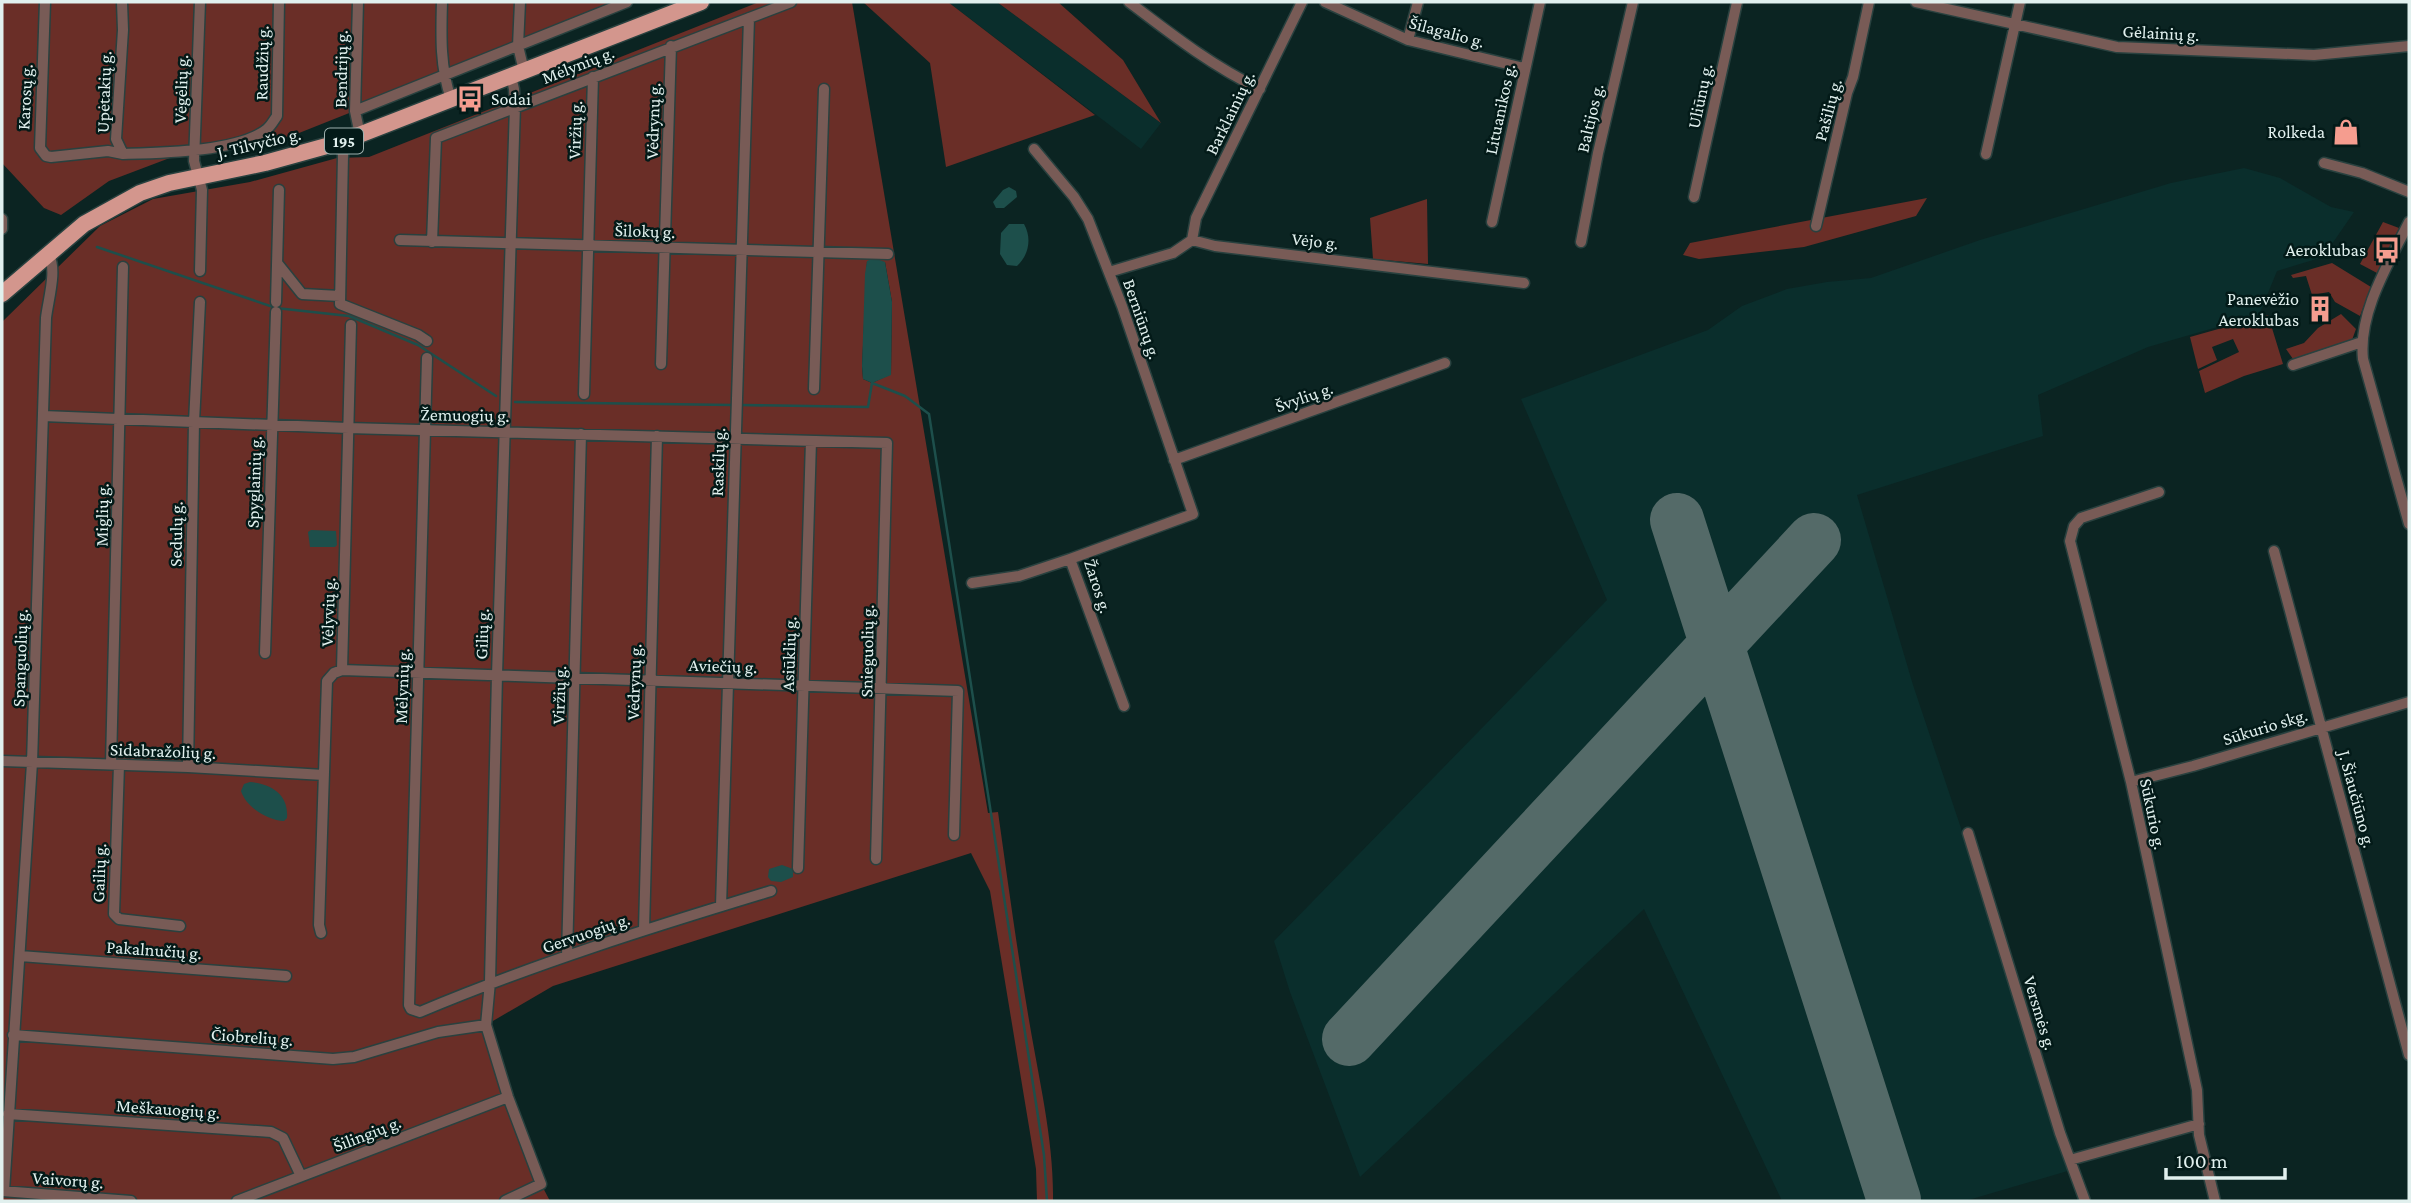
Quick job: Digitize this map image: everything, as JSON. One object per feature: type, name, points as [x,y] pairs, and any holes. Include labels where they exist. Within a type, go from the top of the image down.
[{"type":"main road","name":"J. Tilvyčio g.","points":[[2,293],[84,224],[129,198],[162,185],[265,163],[341,142],[701,2]]},
{"type":"street","name":"Karosų g.","points":[[45,2],[40,148],[46,156],[51,157],[108,151],[123,154]]},
{"type":"street","name":"Upėtakių g.","points":[[122,2],[123,30],[116,139],[123,154],[194,151]]},
{"type":"street","name":"Vėgėlių g.","points":[[199,177],[195,169],[194,151],[200,2]]},
{"type":"street","name":"Raudžių g.","points":[[194,151],[250,138],[267,129],[277,116],[279,2]]},
{"type":"street","name":"Bendrijų g.","points":[[358,2],[355,111],[360,135]]},
{"type":"street","points":[[442,2],[440,44],[444,75],[451,99]]},
{"type":"street","name":"Gilių g.","points":[[505,1201],[541,1184],[508,1097],[485,1025],[489,982],[510,242],[520,2]]},
{"type":"street","points":[[355,111],[518,46],[600,7],[627,2]]},
{"type":"street","name":"Mėlynių g.","points":[[432,241],[436,138],[791,2]]},
{"type":"street","points":[[1129,2],[1200,56],[1260,89]]},
{"type":"street","name":"Barklainių g.","points":[[1192,240],[1196,218],[1302,2]]},
{"type":"street","name":"Šilagalio g.","points":[[1325,2],[1408,40],[1524,68]]},
{"type":"street","points":[[1408,40],[1418,2]]},
{"type":"street","name":"Lituanikos g.","points":[[1492,222],[1540,2]]},
{"type":"street","name":"Baltijos g.","points":[[1581,242],[1598,153],[1633,2]]},
{"type":"street","name":"Uliūnų g.","points":[[1694,197],[1737,2]]},
{"type":"street","name":"Pašilių g.","points":[[1816,226],[1869,2]]},
{"type":"street","name":"Gėlainių g.","points":[[1916,2],[2118,47],[2314,55],[2409,46]]},
{"type":"street","points":[[1986,154],[2020,2]]},
{"type":"street","name":"Raskilų g.","points":[[721,906],[748,19]]},
{"type":"street","name":"Vėdrynų g.","points":[[661,364],[671,46]]},
{"type":"street","name":"Viržių g.","points":[[584,394],[593,77]]},
{"type":"street","points":[[814,389],[824,89]]},
{"type":"street","points":[[341,142],[340,303],[427,341]]},
{"type":"street","name":"Berniūnų g.","points":[[1034,149],[1074,197],[1088,219],[1193,514]]},
{"type":"street","points":[[2324,163],[2362,173],[2409,192]]},
{"type":"street","points":[[199,177],[202,190],[200,271]]},
{"type":"street","name":"Spyglainių g.","points":[[265,653],[279,190]]},
{"type":"street","points":[[2,219],[2,229]]},
{"type":"street","points":[[2409,222],[2379,286],[2362,341],[2367,370],[2409,524]]},
{"type":"street","name":"Šilokų g.","points":[[400,240],[888,254]]},
{"type":"street","points":[[1109,272],[1173,253],[1192,240]]},
{"type":"street","name":"Vėjo g.","points":[[1192,240],[1215,246],[1524,283]]},
{"type":"street","name":"Spanguolių g.","points":[[3,1191],[32,763],[46,318],[54,268],[48,254]]},
{"type":"street","points":[[278,264],[302,294],[340,296]]},
{"type":"street","name":"Miglių g.","points":[[115,764],[123,267]]},
{"type":"street","name":"Sedulų g.","points":[[188,767],[194,422],[200,302]]},
{"type":"street","name":"Vėlyvių g.","points":[[321,933],[319,925],[327,681],[334,673],[342,670],[351,324]]},
{"type":"street","points":[[2293,365],[2362,341]]},
{"type":"street","name":"Mėlynių g.","points":[[415,1012],[409,1005],[427,358]]},
{"type":"street","name":"Švylių g.","points":[[1174,460],[1445,363]]},
{"type":"street","name":"Žemuogių g.","points":[[43,416],[348,428],[887,443]]},
{"type":"street","name":"Viržių g.","points":[[567,956],[581,434]]},
{"type":"street","name":"Vėdrynų g.","points":[[644,930],[657,436]]},
{"type":"street","name":"Asiūklių g.","points":[[798,868],[811,441]]},
{"type":"street","name":"Snieguolių g.","points":[[876,859],[887,443]]},
{"type":"street","name":"Sūkurio g.","points":[[2159,492],[2081,517],[2074,526],[2070,541],[2131,782],[2197,1090],[2199,1124],[2215,1201]]},
{"type":"street","name":"Žaros g.","points":[[1124,706],[1070,559],[1193,514]]},
{"type":"street","name":"J. Šiaučiūno g.","points":[[2274,551],[2409,1055]]},
{"type":"street","points":[[972,583],[1019,576],[1070,559]]},
{"type":"street","name":"Aviečių g.","points":[[342,670],[958,691],[954,835]]},
{"type":"street","name":"Sūkurio skg.","points":[[2131,782],[2409,702]]},
{"type":"street","name":"Sidabražolių g.","points":[[2,761],[324,775]]},
{"type":"street","name":"Gailių g.","points":[[115,764],[114,914],[119,919],[180,926]]},
{"type":"street","name":"Versmės g.","points":[[1968,833],[2085,1201]]},
{"type":"street","name":"Gervuogių g.","points":[[415,1012],[489,982],[771,891]]},
{"type":"street","name":"Pakalnučių g.","points":[[20,956],[286,976]]},
{"type":"street","name":"Čiobrelių g.","points":[[13,1035],[333,1059],[354,1057],[428,1035],[485,1025]]},
{"type":"street","name":"Šilingių g.","points":[[237,1201],[508,1097]]},
{"type":"street","name":"Meškauogių g.","points":[[8,1114],[271,1132],[283,1138],[301,1176]]},
{"type":"street","points":[[2070,1160],[2199,1124]]},
{"type":"street","name":"Vaivorų g.","points":[[3,1191],[131,1201]]},
{"type":"shaded area","points":[[2,2],[628,2],[289,137],[175,156],[109,181],[61,215],[44,208],[2,163]]},
{"type":"shaded area","points":[[759,2],[852,2],[988,813],[998,812],[1020,968],[1048,1133],[1053,1201],[1037,1201],[1036,1169],[990,891],[971,853],[553,986],[486,1025],[541,1184],[550,1201],[2,1201],[2,322],[100,226],[153,199],[250,182],[337,158],[369,157]],"holes":[[[867,261],[885,262],[892,302],[891,374],[872,383],[863,379],[862,366]]]},
{"type":"shaded area","points":[[863,2],[948,2],[1095,115],[946,167],[930,63]]},
{"type":"shaded area","points":[[948,2],[997,2],[1161,123],[1141,149]]},
{"type":"shaded area","points":[[997,2],[1058,2],[1123,60],[1161,123]]},
{"type":"shaded area","points":[[2244,168],[2280,178],[2331,207],[2354,212],[2323,257],[2277,271],[2259,315],[2148,347],[2038,395],[2043,436],[1857,495],[1913,685],[1967,846],[2039,1083],[2071,1170],[1965,1201],[1782,1201],[1644,909],[1360,1177],[1290,992],[1274,941],[1607,600],[1521,399],[1708,330],[1742,306],[1787,289],[1871,278],[1980,240],[2171,183]]},
{"type":"shaded area","points":[[1009,187],[1016,191],[1017,197],[1004,208],[996,208],[993,202]]},
{"type":"shaded area","points":[[1927,198],[1916,216],[1804,247],[1699,259],[1683,255],[1690,243]]},
{"type":"shaded area","points":[[1427,199],[1428,264],[1373,259],[1370,218]]},
{"type":"shaded area","points":[[2383,222],[2399,228],[2377,273],[2360,264]]},
{"type":"shaded area","points":[[1009,224],[1024,224],[1028,235],[1027,252],[1017,266],[1007,265],[1000,254],[1001,233]]},
{"type":"shaded area","points":[[874,258],[885,262],[892,302],[891,375],[872,383],[863,379],[862,366],[865,274],[867,261]]},
{"type":"shaded area","points":[[2332,263],[2371,287],[2360,316],[2335,302],[2329,292],[2312,295],[2306,276],[2293,278],[2291,275]]},
{"type":"shaded area","points":[[2341,314],[2356,329],[2352,340],[2293,359],[2286,349],[2304,343],[2318,328]]},
{"type":"shaded area","points":[[2268,315],[2283,364],[2244,376],[2205,393],[2199,371],[2239,352],[2233,339],[2212,347],[2217,360],[2198,369],[2190,337]]},
{"type":"shaded area","points":[[336,531],[337,545],[310,547],[308,532]]},
{"type":"shaded area","points":[[250,782],[265,785],[282,797],[287,810],[287,818],[284,821],[264,815],[247,802],[241,791],[244,784]]},
{"type":"shaded area","points":[[782,865],[793,869],[793,877],[781,882],[771,881],[768,877],[769,869]]},
{"type":"waterway","points":[[97,247],[276,308],[349,316],[418,345],[496,396]]},
{"type":"waterway","points":[[740,405],[868,407],[872,383],[905,396],[929,414],[1044,1155],[1047,1201]]},
{"type":"waterway","points":[[515,402],[732,405]]},
{"type":"runway","points":[[1677,520],[1894,1200]]},
{"type":"runway","points":[[1349,1039],[1814,540]]},
{"type":"place","name":"Sodai","points":[[470,99]]},
{"type":"place","name":"Rolkeda","points":[[2346,132]]},
{"type":"place","name":"Aeroklubas","points":[[2387,250]]},
{"type":"place","name":"Panevėžio Aeroklubas","points":[[2320,309]]}]
